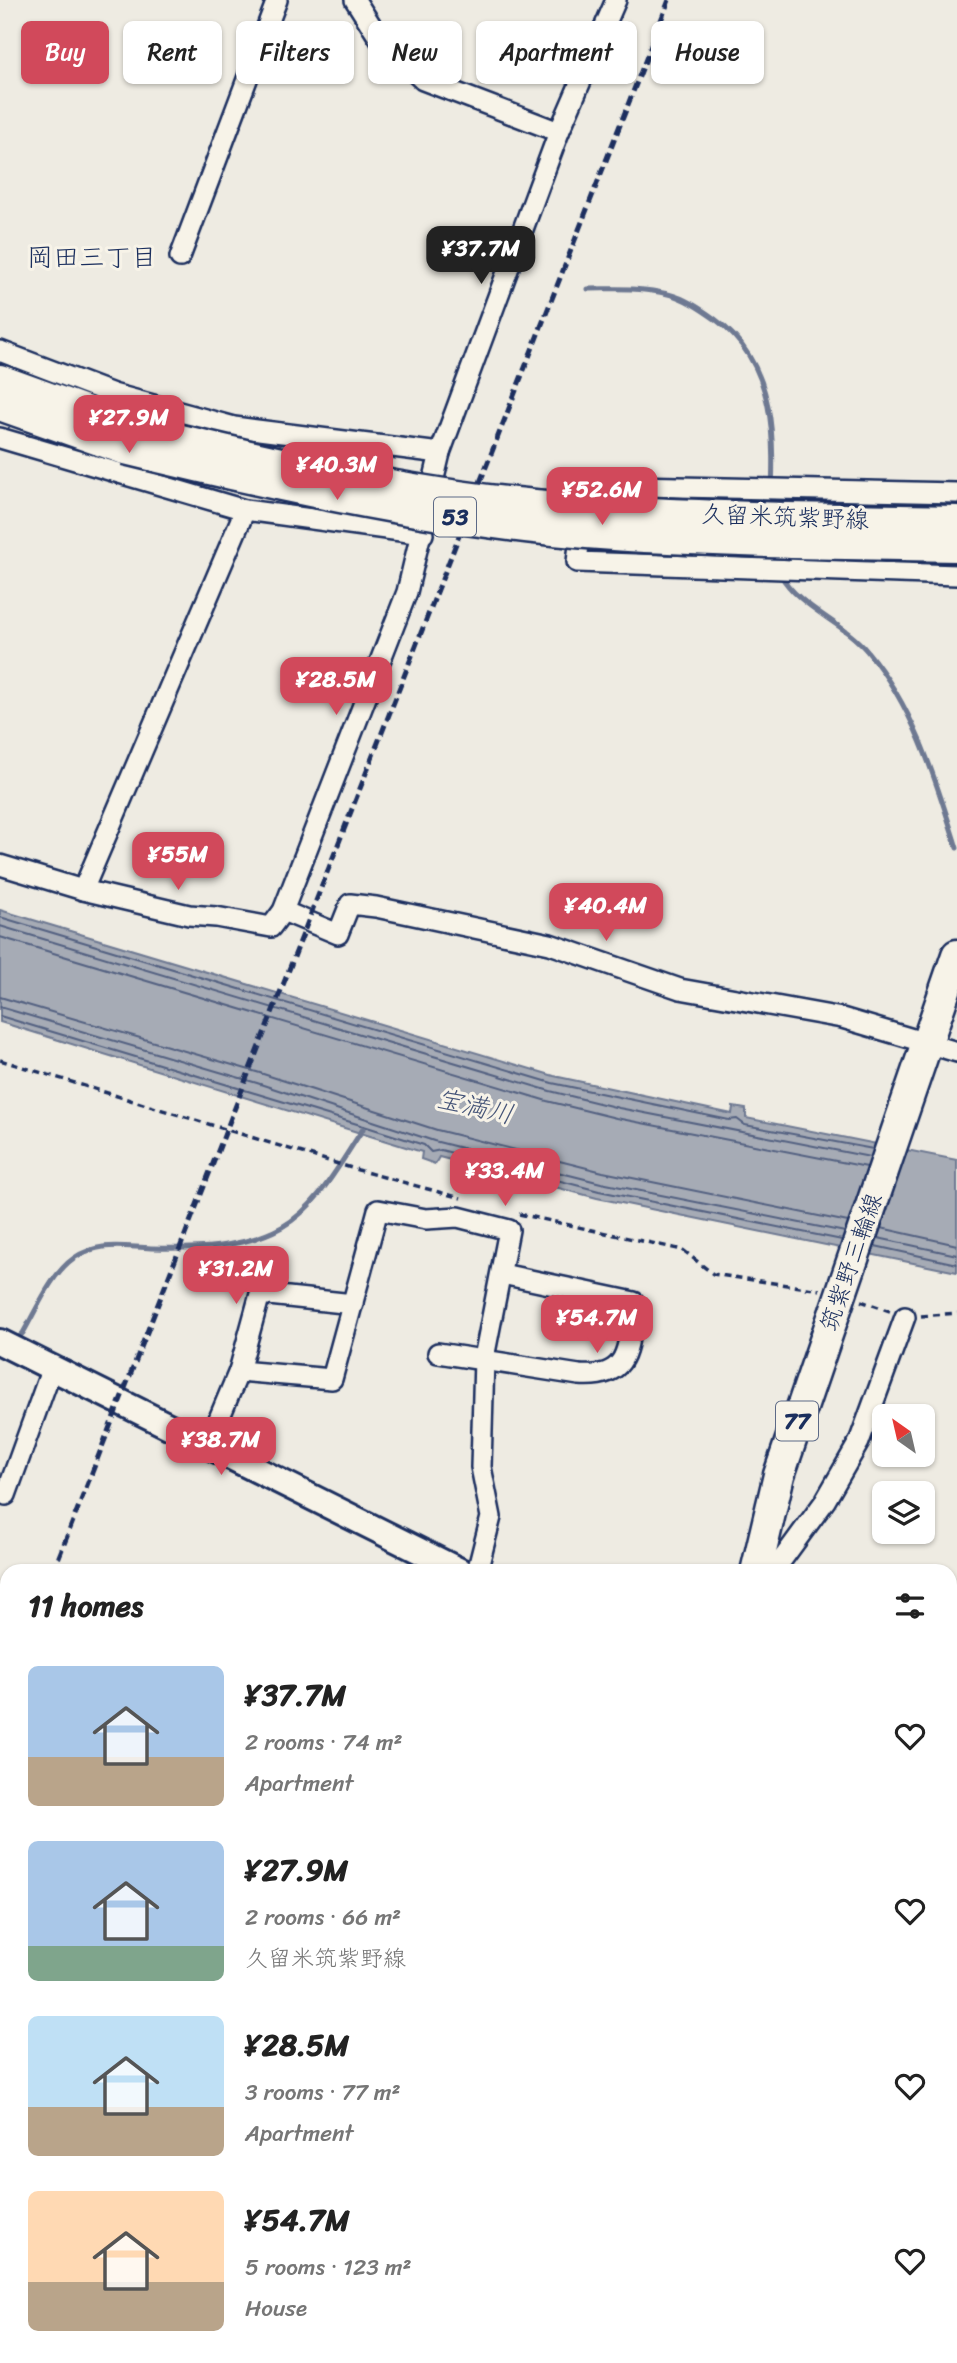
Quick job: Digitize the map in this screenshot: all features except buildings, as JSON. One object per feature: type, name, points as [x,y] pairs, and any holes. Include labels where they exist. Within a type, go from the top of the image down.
[{"type":"main road","name":"久留米筑紫野線","points":[[0,380],[130,439]]},
{"type":"main road","name":"久留米筑紫野線","points":[[0,405],[130,439],[242,454],[502,501],[957,546]]},
{"type":"main road","name":"久留米筑紫野線","points":[[788,531],[957,522]]},
{"type":"main road","name":"筑紫野三輪線","points":[[758,1564],[779,1475],[957,955]]},
{"type":"street","points":[[180,257],[277,0]]},
{"type":"street","points":[[355,0],[381,41],[424,80],[559,132]]},
{"type":"street","points":[[0,865],[83,890],[190,915],[271,927],[283,911],[407,592],[423,534],[440,453],[559,132],[616,0]]},
{"type":"street","points":[[0,351],[113,394],[234,428],[440,453]]},
{"type":"street","points":[[0,438],[245,510],[423,534]]},
{"type":"street","points":[[957,494],[586,485],[578,562],[957,575]]},
{"type":"street","points":[[83,890],[245,510]]},
{"type":"street","points":[[283,911],[338,934],[350,904],[376,907],[550,944],[680,989],[842,1018],[957,1052]]},
{"type":"street","points":[[239,1370],[332,1379],[378,1210],[426,1219],[458,1217],[509,1230],[484,1358],[481,1467],[491,1517],[479,1564]]},
{"type":"street","points":[[438,1353],[599,1376],[618,1368],[626,1357],[634,1302],[502,1274]]},
{"type":"street","points":[[208,1445],[239,1370],[260,1294],[353,1304]]},
{"type":"street","points":[[780,1564],[825,1501],[859,1442],[905,1317]]},
{"type":"street","points":[[0,1342],[446,1564]]},
{"type":"street","points":[[6,1494],[52,1368]]},
{"type":"path","points":[[0,1060],[358,1170],[461,1198]]},
{"type":"path","points":[[513,1212],[683,1250],[713,1274],[843,1283]]},
{"type":"water","name":"宝満川","points":[[0,910],[554,1076],[732,1114],[733,1107],[746,1109],[746,1118],[957,1160],[957,1272],[597,1198],[439,1157],[435,1164],[421,1159],[422,1152],[0,1022]]},
{"type":"waterway","points":[[588,289],[638,289],[674,296],[704,311],[735,337],[750,358],[768,405],[773,457],[771,510]]},
{"type":"waterway","points":[[780,574],[798,596],[857,640],[884,673],[922,745],[957,848]]},
{"type":"waterway","points":[[15,1341],[23,1333],[58,1273],[74,1258],[93,1249],[112,1246],[201,1248],[251,1240],[282,1227],[307,1208],[317,1196],[363,1129]]},
{"type":"railway","points":[[56,1564],[669,0]]},
{"type":"district","name":"岡田三丁目","points":[[92,257]]}]
